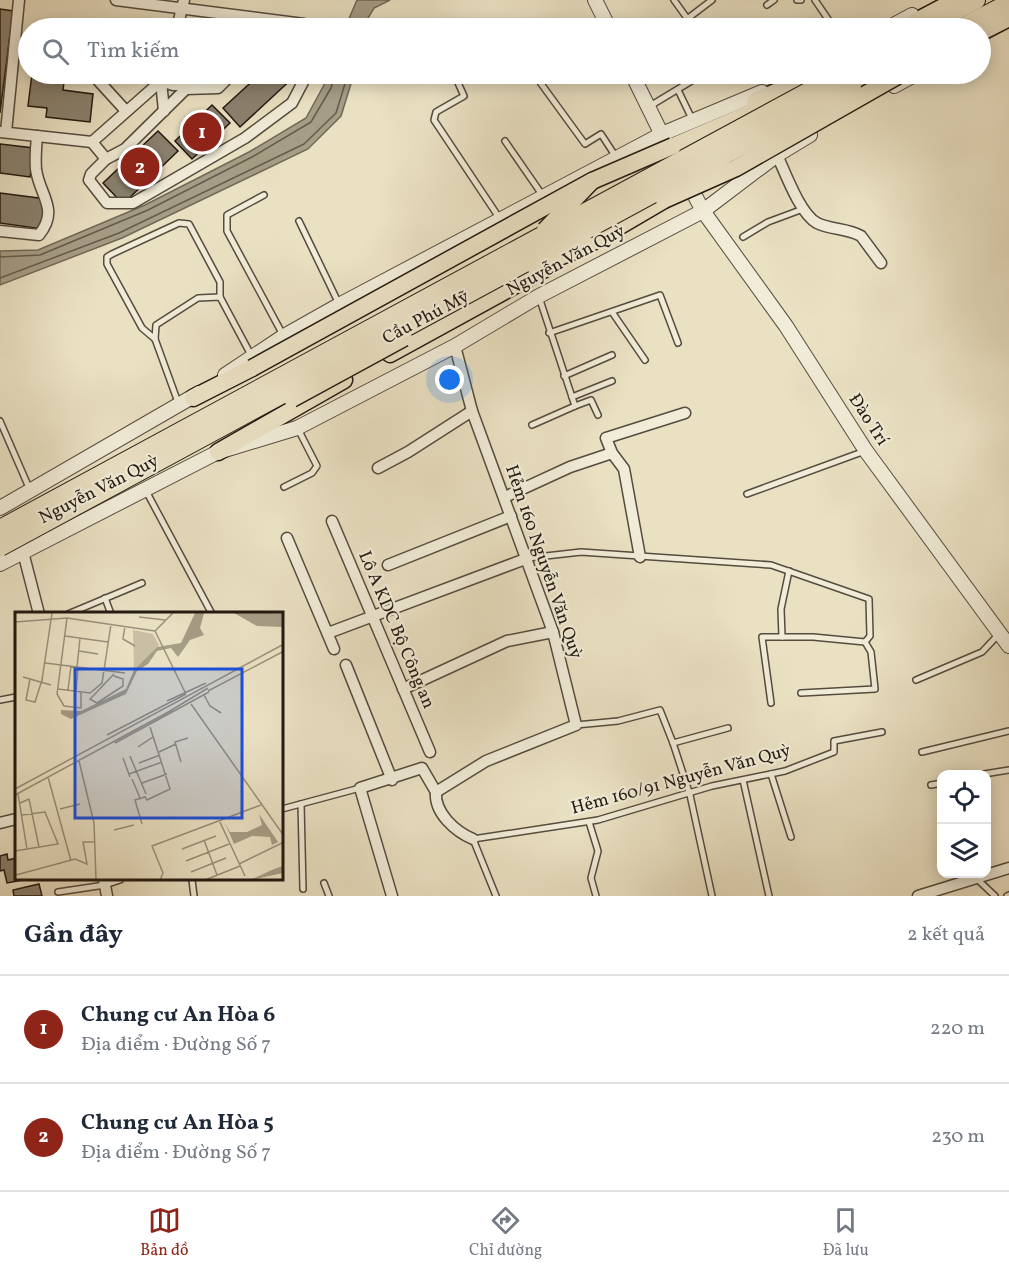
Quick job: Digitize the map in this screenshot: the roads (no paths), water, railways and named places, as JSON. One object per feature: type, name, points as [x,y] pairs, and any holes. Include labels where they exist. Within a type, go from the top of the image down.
[{"type":"highway","points":[[942,18],[976,0]]},
{"type":"highway","points":[[980,18],[1009,3]]},
{"type":"highway","name":"Cầu Phú Mỹ","points":[[0,529],[833,84]]},
{"type":"highway","name":"Cầu Phú Mỹ","points":[[0,547],[833,84]]},
{"type":"main road","points":[[922,18],[956,0]]},
{"type":"main road","points":[[991,28],[1009,18]]},
{"type":"main road","name":"Cầu Phú Mỹ","points":[[252,362],[667,140],[794,84]]},
{"type":"main road","name":"Cầu Phú Mỹ","points":[[667,140],[827,84]]},
{"type":"main road","name":"Cầu Phú Mỹ","points":[[276,418],[588,245],[664,200],[835,84]]},
{"type":"main road","name":"Cầu Phú Mỹ","points":[[664,200],[736,168],[883,84]]},
{"type":"main road","name":"Cầu Phú Mỹ","points":[[0,523],[548,228],[592,181]]},
{"type":"main road","name":"Cầu Phú Mỹ","points":[[0,554],[547,260],[588,245]]},
{"type":"main road","name":"Nguyễn Văn Quỳ","points":[[186,402],[252,362]]},
{"type":"main road","name":"Nguyễn Văn Quỳ","points":[[218,452],[276,418]]},
{"type":"street","points":[[19,0],[3,132],[92,142],[106,159]]},
{"type":"street","points":[[116,0],[183,4],[254,18]]},
{"type":"street","points":[[595,0],[604,18]]},
{"type":"street","points":[[907,18],[940,0]]},
{"type":"street","points":[[991,36],[1009,26]]},
{"type":"street","points":[[101,84],[126,111]]},
{"type":"street","points":[[92,142],[155,84]]},
{"type":"street","points":[[162,84],[164,111]]},
{"type":"street","points":[[172,84],[218,88],[222,84]]},
{"type":"street","points":[[191,84],[125,149],[106,159],[91,174],[89,180],[107,203],[133,203],[245,138],[292,104],[302,84]]},
{"type":"street","name":"Đào Trí","points":[[637,84],[703,211],[786,326],[866,451],[1009,646]]},
{"type":"street","name":"Nguyễn Văn Quỳ","points":[[252,362],[284,336],[339,305],[617,159],[667,140],[693,121],[781,84]]},
{"type":"street","name":"Nguyễn Văn Quỳ","points":[[0,564],[218,452],[297,428],[455,346],[538,296],[703,211],[777,155],[899,84]]},
{"type":"street","points":[[0,231],[39,235],[46,226],[49,203],[39,182],[36,168],[37,136]]},
{"type":"street","points":[[777,155],[804,209],[817,223],[861,236],[881,263]]},
{"type":"street","name":"Hẻm 160 Nguyễn Văn Quỳ","points":[[455,346],[471,411],[528,558],[553,632],[576,724]]},
{"type":"street","name":"Nguyễn Văn Quỳ","points":[[0,508],[186,402]]},
{"type":"street","points":[[378,468],[408,452],[471,411]]},
{"type":"street","points":[[640,557],[624,469],[612,453],[606,438],[685,413]]},
{"type":"street","points":[[505,497],[570,467],[612,453]]},
{"type":"street","points":[[58,476],[83,520]]},
{"type":"street","points":[[388,565],[511,516]]},
{"type":"street","name":"Lô A KDC Bộ Công an","points":[[332,521],[430,752]]},
{"type":"street","points":[[287,538],[334,649]]},
{"type":"street","points":[[22,552],[38,612]]},
{"type":"street","points":[[328,633],[528,558]]},
{"type":"street","points":[[403,688],[507,641],[553,632]]},
{"type":"street","points":[[346,665],[392,780]]},
{"type":"street","points":[[436,792],[486,761],[576,724]]},
{"type":"street","points":[[392,896],[360,788],[392,780],[422,768],[436,792],[441,811],[456,832],[473,839]]},
{"type":"street","points":[[0,823],[15,819]]},
{"type":"street","points":[[918,896],[1009,868]]},
{"type":"lane","points":[[674,0],[686,18]]},
{"type":"lane","points":[[688,18],[704,2],[712,0]]},
{"type":"lane","points":[[767,4],[774,0]]},
{"type":"lane","points":[[815,0],[827,18]]},
{"type":"lane","points":[[459,84],[464,96],[436,112],[434,120],[501,221]]},
{"type":"lane","points":[[541,84],[585,144],[602,134],[617,159]]},
{"type":"lane","points":[[648,107],[687,84]]},
{"type":"lane","points":[[678,90],[693,121]]},
{"type":"lane","points":[[505,141],[544,198]]},
{"type":"lane","points":[[264,195],[227,215],[227,231],[284,336]]},
{"type":"lane","points":[[743,237],[768,222],[804,209]]},
{"type":"lane","points":[[299,221],[339,305]]},
{"type":"lane","points":[[186,402],[155,339],[142,328],[107,264],[107,257],[111,254],[179,223],[189,224],[220,282],[220,297],[252,362]]},
{"type":"lane","points":[[549,333],[660,295],[678,343]]},
{"type":"lane","points":[[538,296],[575,406]]},
{"type":"lane","points":[[155,339],[156,325],[198,298],[220,297]]},
{"type":"lane","points":[[612,312],[645,360]]},
{"type":"lane","points":[[564,376],[612,355]]},
{"type":"lane","points":[[572,397],[612,381]]},
{"type":"lane","points":[[532,425],[591,400],[598,415]]},
{"type":"lane","points":[[0,421],[30,492]]},
{"type":"lane","points":[[284,487],[312,473],[317,466],[297,428]]},
{"type":"lane","points":[[747,494],[866,451]]},
{"type":"lane","points":[[144,488],[211,612]]},
{"type":"lane","points":[[528,558],[581,552],[771,565],[869,599],[870,636],[865,642]]},
{"type":"lane","points":[[782,637],[781,609],[789,571]]},
{"type":"lane","points":[[73,612],[142,583]]},
{"type":"lane","points":[[105,598],[110,612]]},
{"type":"lane","points":[[916,680],[982,652],[1000,633]]},
{"type":"lane","points":[[771,703],[762,636],[813,637],[865,642]]},
{"type":"lane","points":[[801,693],[875,689],[871,652],[865,642]]},
{"type":"lane","points":[[0,700],[15,697]]},
{"type":"lane","points":[[576,724],[618,722],[660,710],[690,795],[712,896]]},
{"type":"lane","points":[[673,743],[728,728]]},
{"type":"lane","points":[[922,752],[1009,731]]},
{"type":"lane","name":"Hẻm 160/91 Nguyễn Văn Quỳ","points":[[473,839],[589,822],[690,795],[712,786],[771,774],[834,752],[834,741],[882,732]]},
{"type":"lane","points":[[991,773],[1009,770]]},
{"type":"lane","points":[[771,774],[791,837]]},
{"type":"lane","points":[[743,780],[770,896]]},
{"type":"lane","points":[[931,785],[937,784]]},
{"type":"lane","points":[[284,808],[360,788]]},
{"type":"lane","points":[[301,804],[303,890]]},
{"type":"lane","points":[[589,822],[598,851],[591,879],[596,896]]},
{"type":"lane","points":[[473,839],[496,896]]},
{"type":"lane","points":[[977,879],[995,896]]},
{"type":"lane","points":[[192,881],[194,896]]},
{"type":"lane","points":[[324,883],[329,896]]},
{"type":"lane","points":[[58,892],[105,887]]},
{"type":"water","points":[[357,0],[390,0],[374,8],[368,18],[349,18]]},
{"type":"water","points":[[325,84],[351,84],[341,116],[308,149],[122,238],[0,285],[0,251],[38,250],[145,205],[249,152],[306,118]]},
{"type":"place","name":"Chung cư An Hòa 6","points":[[202,132]]},
{"type":"place","name":"Chung cư An Hòa 5","points":[[140,167]]}]
